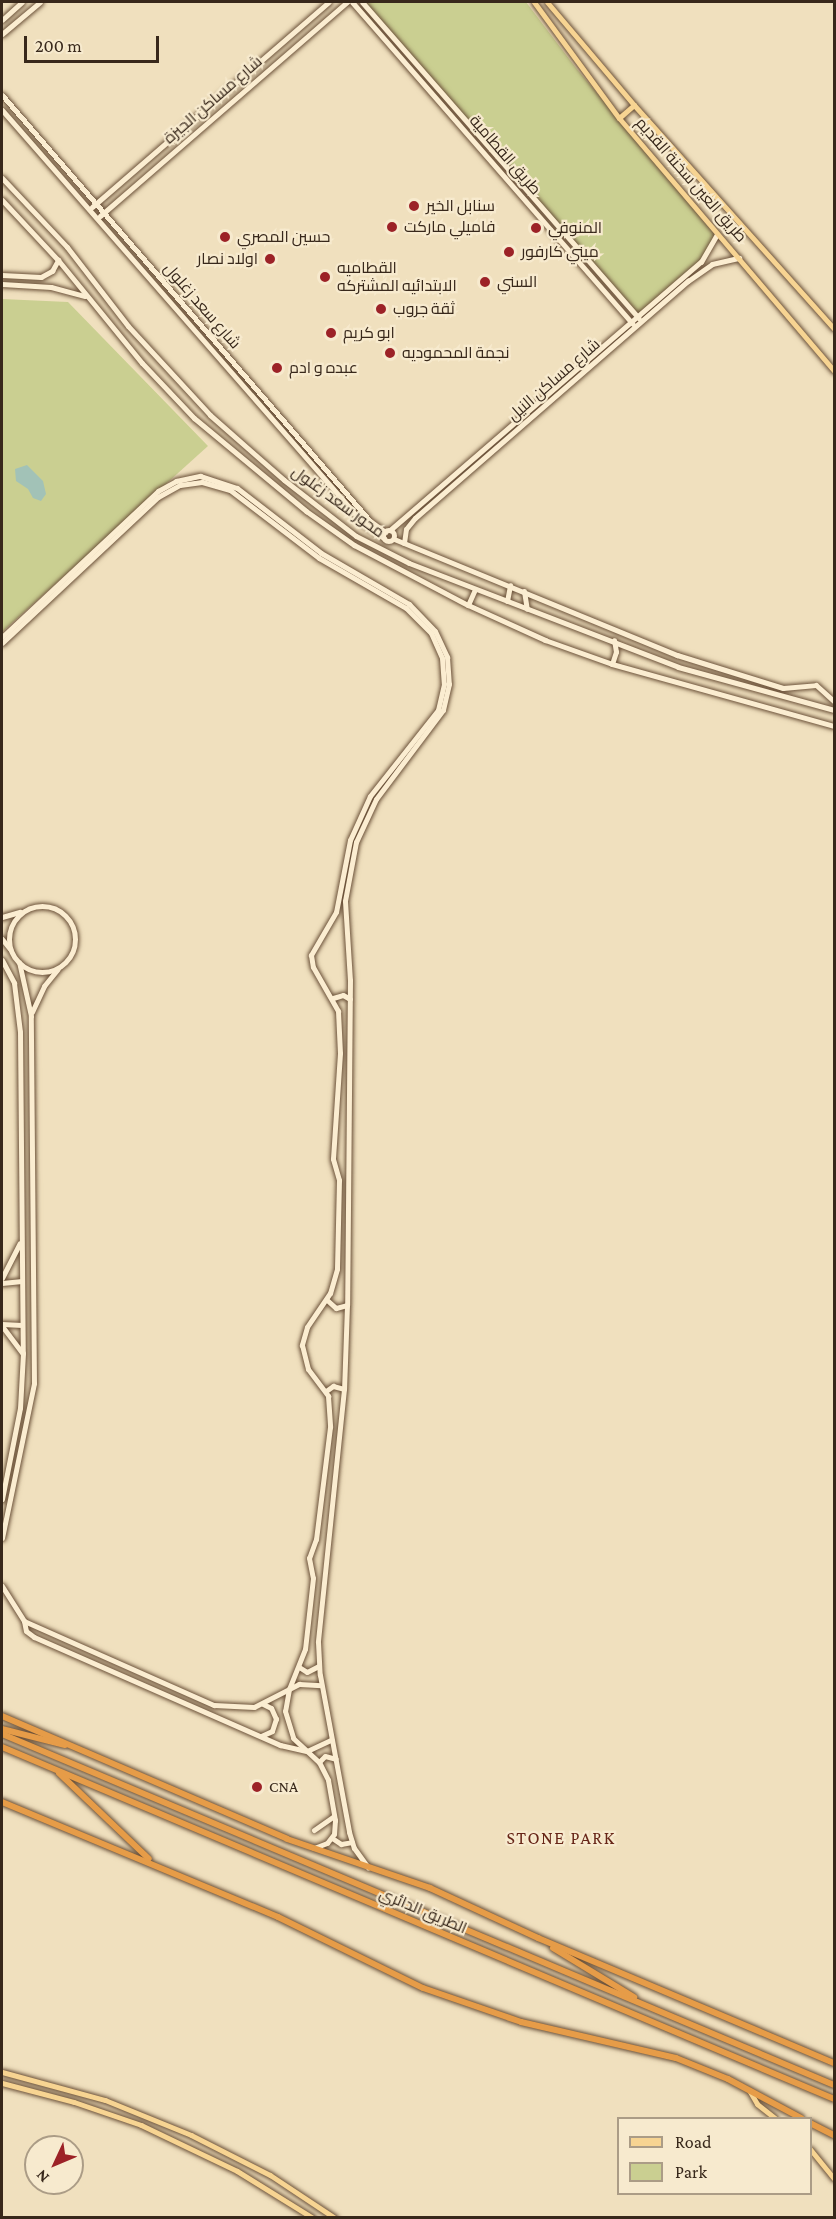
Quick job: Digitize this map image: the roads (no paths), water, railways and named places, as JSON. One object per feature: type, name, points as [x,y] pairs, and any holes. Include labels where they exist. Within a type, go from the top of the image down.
[{"type":"highway","name":"الطريق الدائري","points":[[2,1716],[314,1848],[430,1888],[538,1938],[834,2062]]},
{"type":"highway","points":[[2,1729],[78,1747]]},
{"type":"highway","name":"الطريق الدائري","points":[[2,1734],[834,2085]]},
{"type":"highway","name":"الطريق الدائري","points":[[2,1747],[834,2099]]},
{"type":"highway","points":[[54,1769],[157,1865]]},
{"type":"highway","points":[[2,1802],[157,1865],[458,2002],[521,2022],[676,2058],[749,2090],[799,2117]]},
{"type":"highway","points":[[538,1938],[653,2008]]},
{"type":"highway","points":[[812,2124],[834,2135]]},
{"type":"main road","name":"طريق العين سخنة القديم","points":[[534,2],[619,118],[834,371]]},
{"type":"main road","name":"طريق العين سخنة القديم","points":[[548,2],[634,105],[834,329]]},
{"type":"main road","points":[[619,118],[634,105]]},
{"type":"main road","points":[[2,2072],[105,2100],[191,2135],[270,2175],[335,2217]]},
{"type":"main road","points":[[2,2083],[74,2102],[149,2128],[237,2172],[313,2217]]},
{"type":"main road","points":[[749,2090],[757,2104],[774,2117]]},
{"type":"main road","points":[[812,2152],[834,2179]]},
{"type":"street","points":[[2,20],[22,2]]},
{"type":"street","points":[[2,34],[40,2]]},
{"type":"street","name":"شارع مساكن الجيزة","points":[[89,210],[329,2]]},
{"type":"street","name":"شارع مساكن الجيزة","points":[[96,219],[347,2]]},
{"type":"street","name":"طريق القطامية","points":[[352,2],[634,325]]},
{"type":"street","name":"طريق القطامية","points":[[362,2],[640,319]]},
{"type":"street","name":"شارع سعد زغلول","points":[[2,95],[360,508],[388,531]]},
{"type":"street","name":"شارع سعد زغلول","points":[[2,110],[354,513],[384,538]]},
{"type":"street","name":"محور سعد زغلول","points":[[2,178],[67,247],[117,314],[173,376],[242,445],[336,522],[387,553],[678,667],[834,710]]},
{"type":"street","name":"محور سعد زغلول","points":[[2,200],[58,260],[165,387],[214,436],[333,530],[468,606],[545,640],[612,664],[834,726]]},
{"type":"street","name":"شارع مساكن النيل","points":[[404,543],[406,529],[415,518],[634,325],[701,262],[717,234]]},
{"type":"street","name":"شارع مساكن النيل","points":[[640,319],[706,268],[739,258]]},
{"type":"street","points":[[2,275],[41,277],[52,271],[58,260]]},
{"type":"street","points":[[41,277],[43,287]]},
{"type":"street","points":[[2,284],[43,287],[87,297]]},
{"type":"street","name":"شارع مساكن النيل","points":[[388,531],[634,325]]},
{"type":"street","points":[[165,387],[173,384],[173,376]]},
{"type":"street","points":[[2,637],[158,491],[195,476],[213,478],[237,488],[315,549],[416,610],[443,647],[449,673],[447,695],[434,726],[388,779],[366,820],[349,869],[345,922],[350,999],[347,1305],[344,1389],[321,1593],[319,1666],[331,1740],[352,1842],[369,1868]]},
{"type":"street","points":[[2,643],[158,497],[174,487],[193,482],[230,490],[319,558],[414,614],[431,633],[442,658],[441,702],[428,725],[385,776],[363,811],[350,840],[332,920],[316,941],[310,959],[333,998],[339,1023],[338,1134],[333,1159],[339,1180],[337,1261],[327,1300],[307,1327],[302,1345],[308,1369],[326,1391],[330,1427],[316,1539],[309,1558],[313,1578],[299,1667],[289,1689],[285,1711],[288,1728],[319,1762],[328,1780],[334,1814],[332,1838]]},
{"type":"street","points":[[354,513],[360,508]]},
{"type":"street","points":[[394,539],[388,531],[384,538],[394,539],[510,585],[677,655],[787,689],[816,686],[834,701]]},
{"type":"street","points":[[507,601],[510,585]]},
{"type":"street","points":[[468,606],[475,589]]},
{"type":"street","points":[[524,591],[527,609]]},
{"type":"street","points":[[612,664],[616,652],[614,640]]},
{"type":"street","points":[[2,916],[48,907],[69,921],[74,945],[44,986],[31,1016]]},
{"type":"street","points":[[11,950],[10,930],[25,911]]},
{"type":"street","points":[[332,920],[345,922]]},
{"type":"street","points":[[2,939],[19,962],[31,1016],[34,1392],[2,1538]]},
{"type":"street","points":[[2,960],[14,983],[19,1006],[23,1353],[20,1408],[2,1485],[2,1499]]},
{"type":"street","points":[[19,962],[41,972],[60,967]]},
{"type":"street","points":[[333,998],[343,995],[350,999]]},
{"type":"street","points":[[2,1278],[22,1239]]},
{"type":"street","points":[[2,1283],[22,1281]]},
{"type":"street","points":[[327,1300],[336,1308],[347,1305]]},
{"type":"street","points":[[2,1325],[22,1324]]},
{"type":"street","points":[[2,1325],[23,1353]]},
{"type":"street","points":[[326,1391],[333,1386],[344,1389]]},
{"type":"street","points":[[2,1586],[24,1621],[26,1631],[34,1637],[261,1736],[307,1751],[331,1740]]},
{"type":"street","points":[[24,1621],[213,1705],[237,1709],[263,1704],[305,1683],[321,1685]]},
{"type":"street","points":[[299,1667],[312,1672],[319,1666]]},
{"type":"street","points":[[261,1736],[272,1731],[276,1719],[263,1704]]},
{"type":"street","points":[[319,1762],[325,1756],[336,1759]]},
{"type":"street","points":[[314,1830],[334,1814]]},
{"type":"street","points":[[332,1838],[341,1844],[352,1842]]},
{"type":"street","points":[[314,1848],[332,1838]]},
{"type":"water","points":[[27,465],[43,481],[46,494],[41,501],[33,498],[28,489],[16,481],[15,469]]},
{"type":"place","name":"سنابل الخير","points":[[414,206]]},
{"type":"place","name":"فاميلي ماركت","points":[[392,227]]},
{"type":"place","name":"المنوفي","points":[[536,228]]},
{"type":"place","name":"حسين المصري","points":[[225,237]]},
{"type":"place","name":"ميني كارفور","points":[[509,252]]},
{"type":"place","name":"اولاد نصار","points":[[270,259]]},
{"type":"place","name":"القطاميه الابتدائيه المشتركه","points":[[325,277]]},
{"type":"place","name":"السني","points":[[485,282]]},
{"type":"place","name":"ثقة جروب","points":[[381,309]]},
{"type":"place","name":"ابو كريم","points":[[331,333]]},
{"type":"place","name":"نجمة المحموديه","points":[[390,353]]},
{"type":"place","name":"عبده و ادم","points":[[277,368]]},
{"type":"place","name":"CNA","points":[[257,1787]]},
{"type":"district","name":"STONE PARK","points":[[561,1838]]}]
